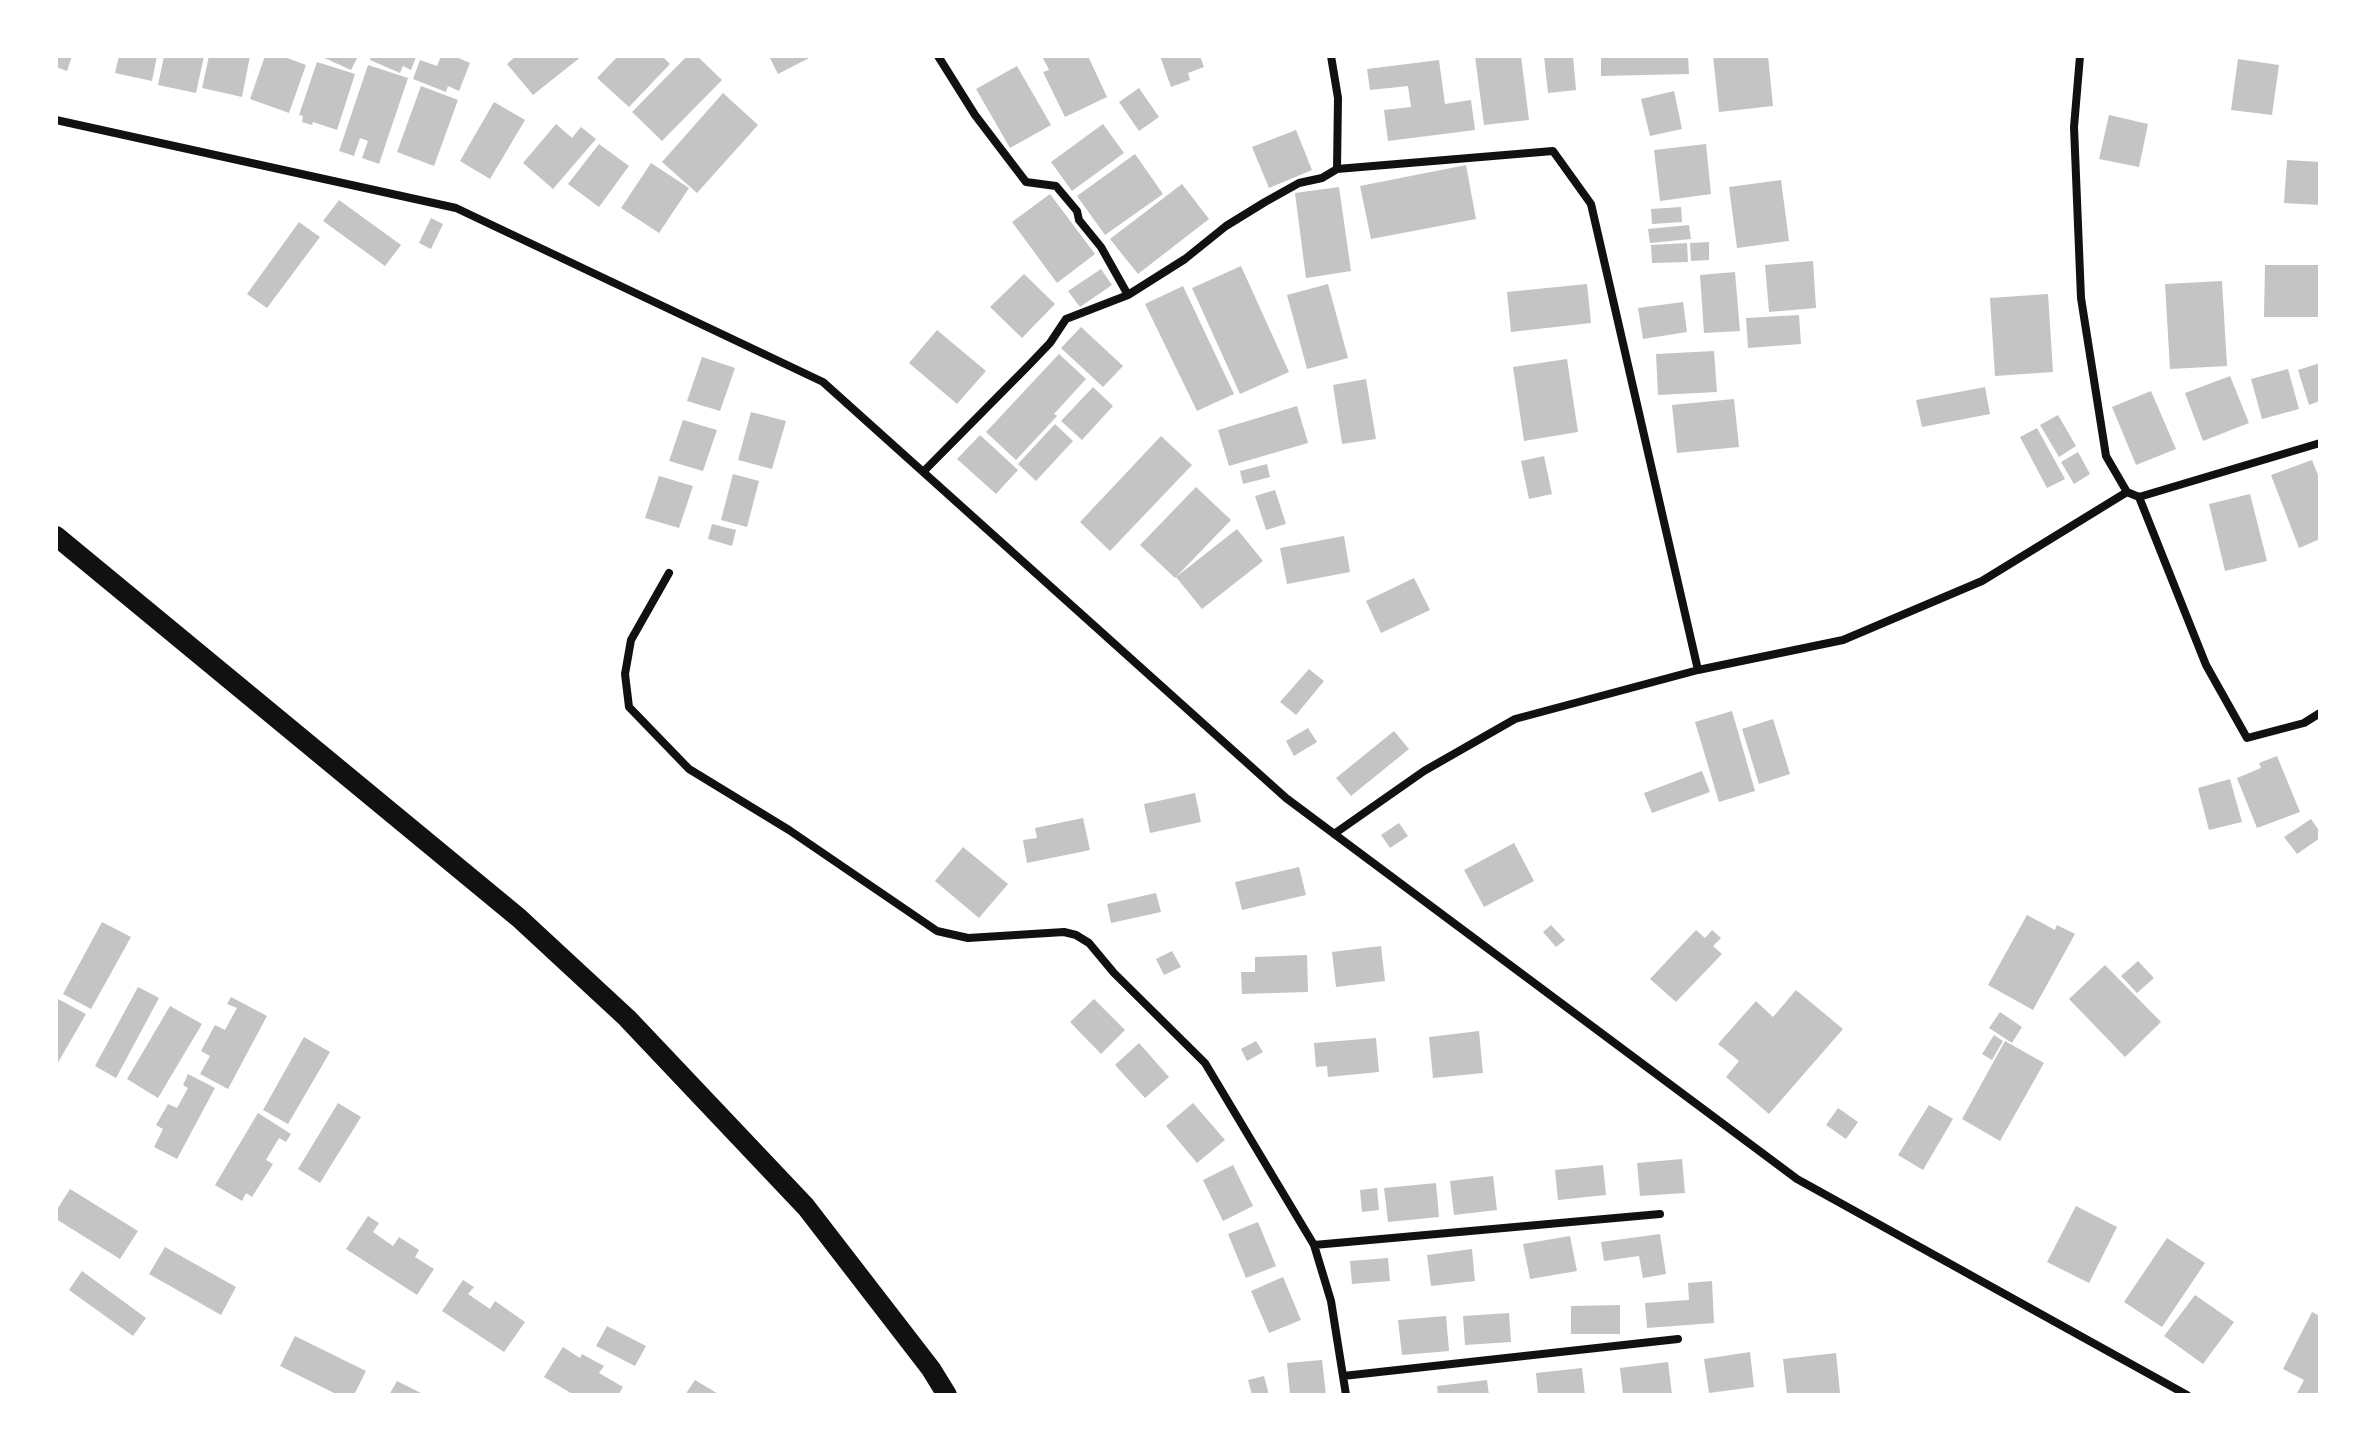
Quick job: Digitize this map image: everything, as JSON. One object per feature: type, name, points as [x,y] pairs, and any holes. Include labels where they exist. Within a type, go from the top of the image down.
[{"type":"main road","points":[[56,536],[519,918],[627,1018],[806,1207],[931,1369],[947,1395]]},
{"type":"street","points":[[938,56],[975,115],[1026,182],[1056,186],[1077,211],[1079,220],[1101,247],[1128,295]]},
{"type":"street","points":[[1331,56],[1338,98],[1337,169]]},
{"type":"street","points":[[2080,56],[2074,127],[2081,298],[2106,456],[2127,492],[2139,497],[2320,443]]},
{"type":"street","points":[[56,120],[456,208],[823,382],[1286,798],[1797,1179],[2187,1395]]},
{"type":"street","points":[[923,472],[1050,343],[1066,319],[1128,295],[1185,259],[1226,226],[1299,183],[1322,178],[1337,169],[1553,151],[1591,204],[1698,670]]},
{"type":"street","points":[[1334,834],[1424,771],[1515,719],[1698,670],[1843,640],[1982,581],[2127,492]]},
{"type":"street","points":[[2139,497],[2206,665],[2247,738],[2304,723],[2320,713]]},
{"type":"street","points":[[669,573],[631,640],[625,674],[629,707],[689,769],[789,830],[937,931],[981,938],[1064,932],[1089,943],[1114,973],[1205,1063],[1314,1245],[1331,1301],[1346,1395]]},
{"type":"street","points":[[1314,1245],[1660,1214]]},
{"type":"street","points":[[1343,1376],[1678,1339]]},
{"type":"building","points":[[56,56],[72,56],[67,71],[56,67]]},
{"type":"building","points":[[119,56],[157,56],[152,81],[115,73]]},
{"type":"building","points":[[164,56],[204,56],[196,93],[158,85]]},
{"type":"building","points":[[209,56],[250,56],[242,97],[202,88]]},
{"type":"building","points":[[265,56],[282,56],[306,65],[289,113],[250,99]]},
{"type":"building","points":[[320,56],[358,56],[351,70]]},
{"type":"building","points":[[371,56],[416,57],[411,70],[403,66],[400,73],[370,60]]},
{"type":"building","points":[[441,56],[454,56],[470,63],[459,91],[448,86],[446,92],[413,79],[420,60],[437,66]]},
{"type":"building","points":[[516,56],[582,56],[533,95],[507,64]]},
{"type":"building","points":[[618,56],[662,56],[670,64],[629,107],[597,78]]},
{"type":"building","points":[[687,56],[697,56],[722,80],[662,141],[632,112]]},
{"type":"building","points":[[769,56],[813,56],[778,74]]},
{"type":"building","points":[[1042,56],[1088,56],[1107,97],[1065,117],[1043,72],[1049,70]]},
{"type":"building","points":[[1160,56],[1200,56],[1204,67],[1188,73],[1190,80],[1171,87]]},
{"type":"building","points":[[1475,56],[1521,56],[1529,120],[1484,125]]},
{"type":"building","points":[[1544,56],[1573,56],[1576,90],[1548,93]]},
{"type":"building","points":[[1601,56],[1688,56],[1689,74],[1601,76]]},
{"type":"building","points":[[1713,56],[1768,56],[1773,106],[1719,112]]},
{"type":"building","points":[[2238,59],[2279,65],[2272,115],[2231,110]]},
{"type":"building","points":[[1439,60],[1445,104],[1471,100],[1475,130],[1388,141],[1384,110],[1411,107],[1408,86],[1370,90],[1367,69]]},
{"type":"building","points":[[317,62],[355,74],[337,130],[313,122],[312,125],[302,122],[303,116],[299,115]]},
{"type":"building","points":[[368,65],[408,78],[379,164],[362,158],[368,141],[360,138],[354,156],[339,151]]},
{"type":"building","points":[[1017,66],[1051,125],[1010,148],[976,89]]},
{"type":"building","points":[[421,86],[458,100],[434,166],[397,152]]},
{"type":"building","points":[[1139,88],[1159,117],[1139,131],[1119,102]]},
{"type":"building","points":[[1674,91],[1682,129],[1650,136],[1641,99]]},
{"type":"building","points":[[723,93],[758,125],[697,193],[662,162]]},
{"type":"building","points":[[494,102],[525,120],[490,179],[460,161]]},
{"type":"building","points":[[2109,115],[2148,124],[2139,167],[2099,159]]},
{"type":"building","points":[[556,124],[572,138],[581,127],[596,139],[553,189],[523,163]]},
{"type":"building","points":[[1103,124],[1124,153],[1072,191],[1051,162]]},
{"type":"building","points":[[1296,130],[1312,170],[1269,188],[1252,147]]},
{"type":"building","points":[[599,144],[629,166],[599,207],[568,184]]},
{"type":"building","points":[[1706,144],[1711,194],[1660,201],[1654,150]]},
{"type":"building","points":[[1135,154],[1163,194],[1105,235],[1077,196]]},
{"type":"building","points":[[2287,160],[2320,162],[2320,205],[2284,203]]},
{"type":"building","points":[[651,163],[689,188],[659,233],[621,208]]},
{"type":"building","points":[[1466,165],[1476,219],[1371,239],[1360,186]]},
{"type":"building","points":[[1781,180],[1789,241],[1737,248],[1729,187]]},
{"type":"building","points":[[1182,184],[1209,219],[1138,274],[1110,239]]},
{"type":"building","points":[[1339,187],[1351,271],[1306,278],[1295,193]]},
{"type":"building","points":[[1050,194],[1095,254],[1057,283],[1012,222]]},
{"type":"building","points":[[339,200],[401,245],[385,266],[323,221]]},
{"type":"building","points":[[1681,207],[1682,222],[1652,224],[1651,209]]},
{"type":"building","points":[[431,218],[443,224],[431,249],[419,243]]},
{"type":"building","points":[[299,222],[320,237],[267,308],[247,294]]},
{"type":"building","points":[[1689,225],[1691,239],[1650,243],[1648,229]]},
{"type":"building","points":[[1709,242],[1709,260],[1691,261],[1690,243]]},
{"type":"building","points":[[1687,243],[1688,262],[1652,263],[1651,245]]},
{"type":"building","points":[[1813,261],[1816,308],[1769,312],[1765,265]]},
{"type":"building","points":[[2265,265],[2320,265],[2320,317],[2264,317]]},
{"type":"building","points":[[1241,266],[1289,372],[1240,394],[1192,288]]},
{"type":"building","points":[[1101,269],[1112,285],[1080,307],[1068,291]]},
{"type":"building","points":[[1735,272],[1740,331],[1704,333],[1700,275]]},
{"type":"building","points":[[1024,274],[1055,304],[1022,338],[990,307]]},
{"type":"building","points":[[2222,281],[2227,366],[2170,369],[2165,284]]},
{"type":"building","points":[[1328,284],[1348,358],[1307,369],[1287,295]]},
{"type":"building","points":[[1587,284],[1591,323],[1511,332],[1507,292]]},
{"type":"building","points":[[1183,286],[1234,394],[1197,411],[1145,304]]},
{"type":"building","points":[[2048,294],[2053,372],[1995,376],[1990,298]]},
{"type":"building","points":[[1683,302],[1687,332],[1643,339],[1638,308]]},
{"type":"building","points":[[1799,315],[1801,344],[1748,348],[1746,318]]},
{"type":"building","points":[[1081,327],[1123,366],[1103,387],[1061,348]]},
{"type":"building","points":[[937,330],[986,371],[957,404],[909,363]]},
{"type":"building","points":[[1714,351],[1717,392],[1658,395],[1656,354]]},
{"type":"building","points":[[1059,354],[1086,379],[1016,460],[986,432]]},
{"type":"building","points":[[702,357],[735,368],[720,411],[687,401]]},
{"type":"building","points":[[1567,359],[1578,432],[1524,441],[1513,367]]},
{"type":"building","points":[[2320,363],[2320,401],[2309,405],[2298,370]]},
{"type":"building","points":[[2288,369],[2299,409],[2262,419],[2251,379]]},
{"type":"building","points":[[2230,376],[2249,423],[2203,441],[2185,393]]},
{"type":"building","points":[[1366,379],[1376,439],[1342,444],[1333,385]]},
{"type":"building","points":[[1093,387],[1113,406],[1082,440],[1061,421]]},
{"type":"building","points":[[1985,387],[1990,414],[1922,427],[1916,400]]},
{"type":"building","points":[[2151,391],[2176,449],[2136,465],[2112,407]]},
{"type":"building","points":[[1734,399],[1739,447],[1677,453],[1672,405]]},
{"type":"building","points":[[1297,406],[1308,443],[1229,466],[1218,430]]},
{"type":"building","points":[[751,412],[786,421],[772,469],[738,460]]},
{"type":"building","points":[[2058,415],[2076,446],[2059,457],[2040,425]]},
{"type":"building","points":[[683,420],[717,430],[703,471],[669,461]]},
{"type":"building","points":[[1055,424],[1073,441],[1036,481],[1018,464]]},
{"type":"building","points":[[2037,428],[2065,479],[2047,488],[2020,437]]},
{"type":"building","points":[[980,435],[1018,470],[996,494],[957,459]]},
{"type":"building","points":[[1161,436],[1192,465],[1110,551],[1080,522]]},
{"type":"building","points":[[2078,452],[2090,474],[2074,484],[2061,462]]},
{"type":"building","points":[[1544,456],[1552,494],[1529,499],[1521,461]]},
{"type":"building","points":[[2312,460],[2320,480],[2320,539],[2299,548],[2271,475]]},
{"type":"building","points":[[1267,464],[1270,477],[1243,484],[1240,471]]},
{"type":"building","points":[[733,474],[759,481],[747,527],[721,520]]},
{"type":"building","points":[[659,476],[693,486],[679,528],[645,518]]},
{"type":"building","points":[[1196,487],[1231,520],[1175,578],[1140,545]]},
{"type":"building","points":[[1275,490],[1286,524],[1266,530],[1255,496]]},
{"type":"building","points":[[2250,494],[2267,561],[2225,571],[2209,504]]},
{"type":"building","points":[[712,524],[736,530],[732,546],[708,539]]},
{"type":"building","points":[[1237,529],[1263,561],[1202,609],[1176,577]]},
{"type":"building","points":[[1344,536],[1350,572],[1287,584],[1280,548]]},
{"type":"building","points":[[1414,578],[1430,610],[1381,633],[1366,601]]},
{"type":"building","points":[[1309,669],[1324,681],[1296,715],[1280,702]]},
{"type":"building","points":[[1732,711],[1755,791],[1719,802],[1695,722]]},
{"type":"building","points":[[1773,719],[1790,774],[1759,784],[1742,729]]},
{"type":"building","points":[[1308,728],[1317,742],[1294,756],[1286,741]]},
{"type":"building","points":[[1394,731],[1409,749],[1351,796],[1336,778]]},
{"type":"building","points":[[2277,756],[2300,812],[2257,828],[2237,778],[2261,768],[2259,763]]},
{"type":"building","points":[[1702,771],[1710,792],[1652,813],[1644,793]]},
{"type":"building","points":[[2230,779],[2242,822],[2209,830],[2198,788]]},
{"type":"building","points":[[1195,793],[1201,822],[1150,833],[1144,804]]},
{"type":"building","points":[[1083,818],[1090,850],[1027,863],[1023,840],[1037,838],[1035,828]]},
{"type":"building","points":[[2311,819],[2320,832],[2320,838],[2297,854],[2284,837]]},
{"type":"building","points":[[1399,823],[1408,836],[1390,848],[1381,835]]},
{"type":"building","points":[[1514,843],[1534,881],[1484,907],[1464,870]]},
{"type":"building","points":[[963,847],[1008,884],[979,918],[935,881]]},
{"type":"building","points":[[1299,867],[1306,895],[1242,910],[1235,882]]},
{"type":"building","points":[[1156,893],[1161,912],[1111,923],[1107,904]]},
{"type":"building","points":[[2027,915],[2055,930],[2057,925],[2075,934],[2033,1010],[1988,985]]},
{"type":"building","points":[[102,922],[131,937],[91,1009],[63,994]]},
{"type":"building","points":[[1551,925],[1565,940],[1556,947],[1543,932]]},
{"type":"building","points":[[1696,930],[1705,938],[1712,930],[1721,938],[1713,946],[1722,954],[1676,1002],[1650,979]]},
{"type":"building","points":[[1381,946],[1385,981],[1336,987],[1332,952]]},
{"type":"building","points":[[1172,951],[1181,967],[1164,975],[1156,959]]},
{"type":"building","points":[[1307,955],[1308,992],[1242,994],[1241,972],[1255,972],[1255,957]]},
{"type":"building","points":[[2138,961],[2154,978],[2137,993],[2121,976]]},
{"type":"building","points":[[2105,965],[2161,1022],[2125,1057],[2069,999]]},
{"type":"building","points":[[138,987],[159,998],[116,1078],[95,1066]]},
{"type":"building","points":[[1796,990],[1843,1029],[1769,1114],[1726,1077],[1739,1061],[1718,1044],[1756,1001],[1773,1017]]},
{"type":"building","points":[[231,997],[267,1016],[228,1089],[200,1074],[210,1056],[201,1051],[215,1025],[225,1030],[237,1008],[227,1004]]},
{"type":"building","points":[[58,999],[86,1014],[56,1066],[56,1003]]},
{"type":"building","points":[[1094,999],[1125,1030],[1101,1054],[1070,1022]]},
{"type":"building","points":[[170,1006],[202,1024],[158,1098],[127,1079]]},
{"type":"building","points":[[2000,1012],[2022,1027],[2012,1043],[1989,1028]]},
{"type":"building","points":[[1479,1031],[1483,1073],[1433,1078],[1429,1037]]},
{"type":"building","points":[[1994,1035],[2003,1041],[1992,1060],[1982,1054]]},
{"type":"building","points":[[304,1037],[330,1052],[288,1124],[263,1110]]},
{"type":"building","points":[[1376,1038],[1379,1072],[1328,1077],[1327,1066],[1316,1067],[1314,1043]]},
{"type":"building","points":[[1256,1041],[1263,1052],[1247,1061],[1241,1049]]},
{"type":"building","points":[[2005,1041],[2044,1063],[2000,1141],[1962,1119]]},
{"type":"building","points":[[1139,1043],[1169,1077],[1145,1098],[1115,1065]]},
{"type":"building","points":[[188,1074],[215,1088],[177,1159],[154,1147],[163,1129],[156,1125],[168,1104],[177,1108],[188,1088],[183,1085]]},
{"type":"building","points":[[338,1103],[361,1117],[320,1183],[298,1169]]},
{"type":"building","points":[[1193,1103],[1225,1140],[1197,1163],[1166,1126]]},
{"type":"building","points":[[1929,1105],[1953,1119],[1923,1170],[1898,1155]]},
{"type":"building","points":[[1838,1108],[1858,1122],[1846,1139],[1826,1125]]},
{"type":"building","points":[[258,1113],[291,1134],[286,1142],[279,1138],[266,1160],[273,1164],[252,1197],[246,1193],[242,1201],[215,1185]]},
{"type":"building","points":[[1682,1159],[1685,1193],[1640,1196],[1637,1163]]},
{"type":"building","points":[[1233,1165],[1253,1206],[1223,1221],[1203,1180]]},
{"type":"building","points":[[1603,1165],[1606,1195],[1558,1200],[1555,1170]]},
{"type":"building","points":[[1493,1176],[1497,1210],[1454,1215],[1450,1181]]},
{"type":"building","points":[[1436,1183],[1439,1217],[1388,1222],[1384,1188]]},
{"type":"building","points":[[1377,1188],[1379,1210],[1362,1212],[1360,1190]]},
{"type":"building","points":[[70,1189],[138,1231],[120,1259],[56,1219],[56,1211]]},
{"type":"building","points":[[2076,1206],[2117,1227],[2089,1283],[2047,1262]]},
{"type":"building","points":[[368,1216],[379,1223],[373,1232],[393,1246],[399,1237],[419,1250],[415,1257],[434,1269],[417,1295],[346,1249]]},
{"type":"building","points":[[1258,1222],[1276,1266],[1246,1278],[1228,1234]]},
{"type":"building","points":[[1660,1234],[1666,1274],[1643,1278],[1639,1256],[1604,1261],[1601,1242]]},
{"type":"building","points":[[1570,1236],[1577,1271],[1530,1279],[1523,1244]]},
{"type":"building","points":[[2167,1238],[2205,1263],[2162,1327],[2124,1302]]},
{"type":"building","points":[[165,1247],[236,1287],[221,1315],[149,1274]]},
{"type":"building","points":[[1472,1249],[1475,1281],[1431,1286],[1427,1255]]},
{"type":"building","points":[[1388,1258],[1390,1281],[1352,1284],[1350,1261]]},
{"type":"building","points":[[82,1271],[146,1318],[133,1336],[69,1290]]},
{"type":"building","points":[[1283,1277],[1301,1320],[1269,1333],[1251,1291]]},
{"type":"building","points":[[463,1280],[474,1287],[468,1294],[490,1309],[495,1301],[525,1322],[504,1352],[442,1311]]},
{"type":"building","points":[[1712,1281],[1714,1323],[1647,1328],[1645,1303],[1689,1300],[1688,1283]]},
{"type":"building","points":[[2195,1295],[2234,1322],[2203,1364],[2164,1336]]},
{"type":"building","points":[[1620,1305],[1620,1334],[1571,1334],[1571,1306]]},
{"type":"building","points":[[2312,1312],[2320,1316],[2320,1395],[2296,1395],[2304,1380],[2283,1369]]},
{"type":"building","points":[[1509,1313],[1511,1342],[1465,1345],[1463,1316]]},
{"type":"building","points":[[1446,1316],[1449,1351],[1402,1355],[1398,1320]]},
{"type":"building","points":[[607,1326],[646,1346],[635,1366],[596,1346]]},
{"type":"building","points":[[295,1336],[366,1371],[354,1395],[338,1395],[280,1366]]},
{"type":"building","points":[[563,1347],[580,1358],[582,1354],[604,1366],[599,1373],[623,1387],[618,1395],[574,1395],[544,1377]]},
{"type":"building","points":[[1750,1352],[1754,1387],[1709,1393],[1704,1359]]},
{"type":"building","points":[[1836,1353],[1840,1393],[1787,1395],[1783,1359]]},
{"type":"building","points":[[1322,1360],[1326,1395],[1290,1395],[1287,1363]]},
{"type":"building","points":[[1668,1362],[1672,1395],[1623,1395],[1620,1368]]},
{"type":"building","points":[[1582,1368],[1585,1395],[1538,1395],[1536,1373]]},
{"type":"building","points":[[1264,1376],[1269,1395],[1252,1395],[1248,1380]]},
{"type":"building","points":[[695,1380],[720,1395],[685,1395]]},
{"type":"building","points":[[1487,1380],[1489,1395],[1438,1395],[1437,1386]]},
{"type":"building","points":[[397,1381],[425,1395],[389,1395]]}]
